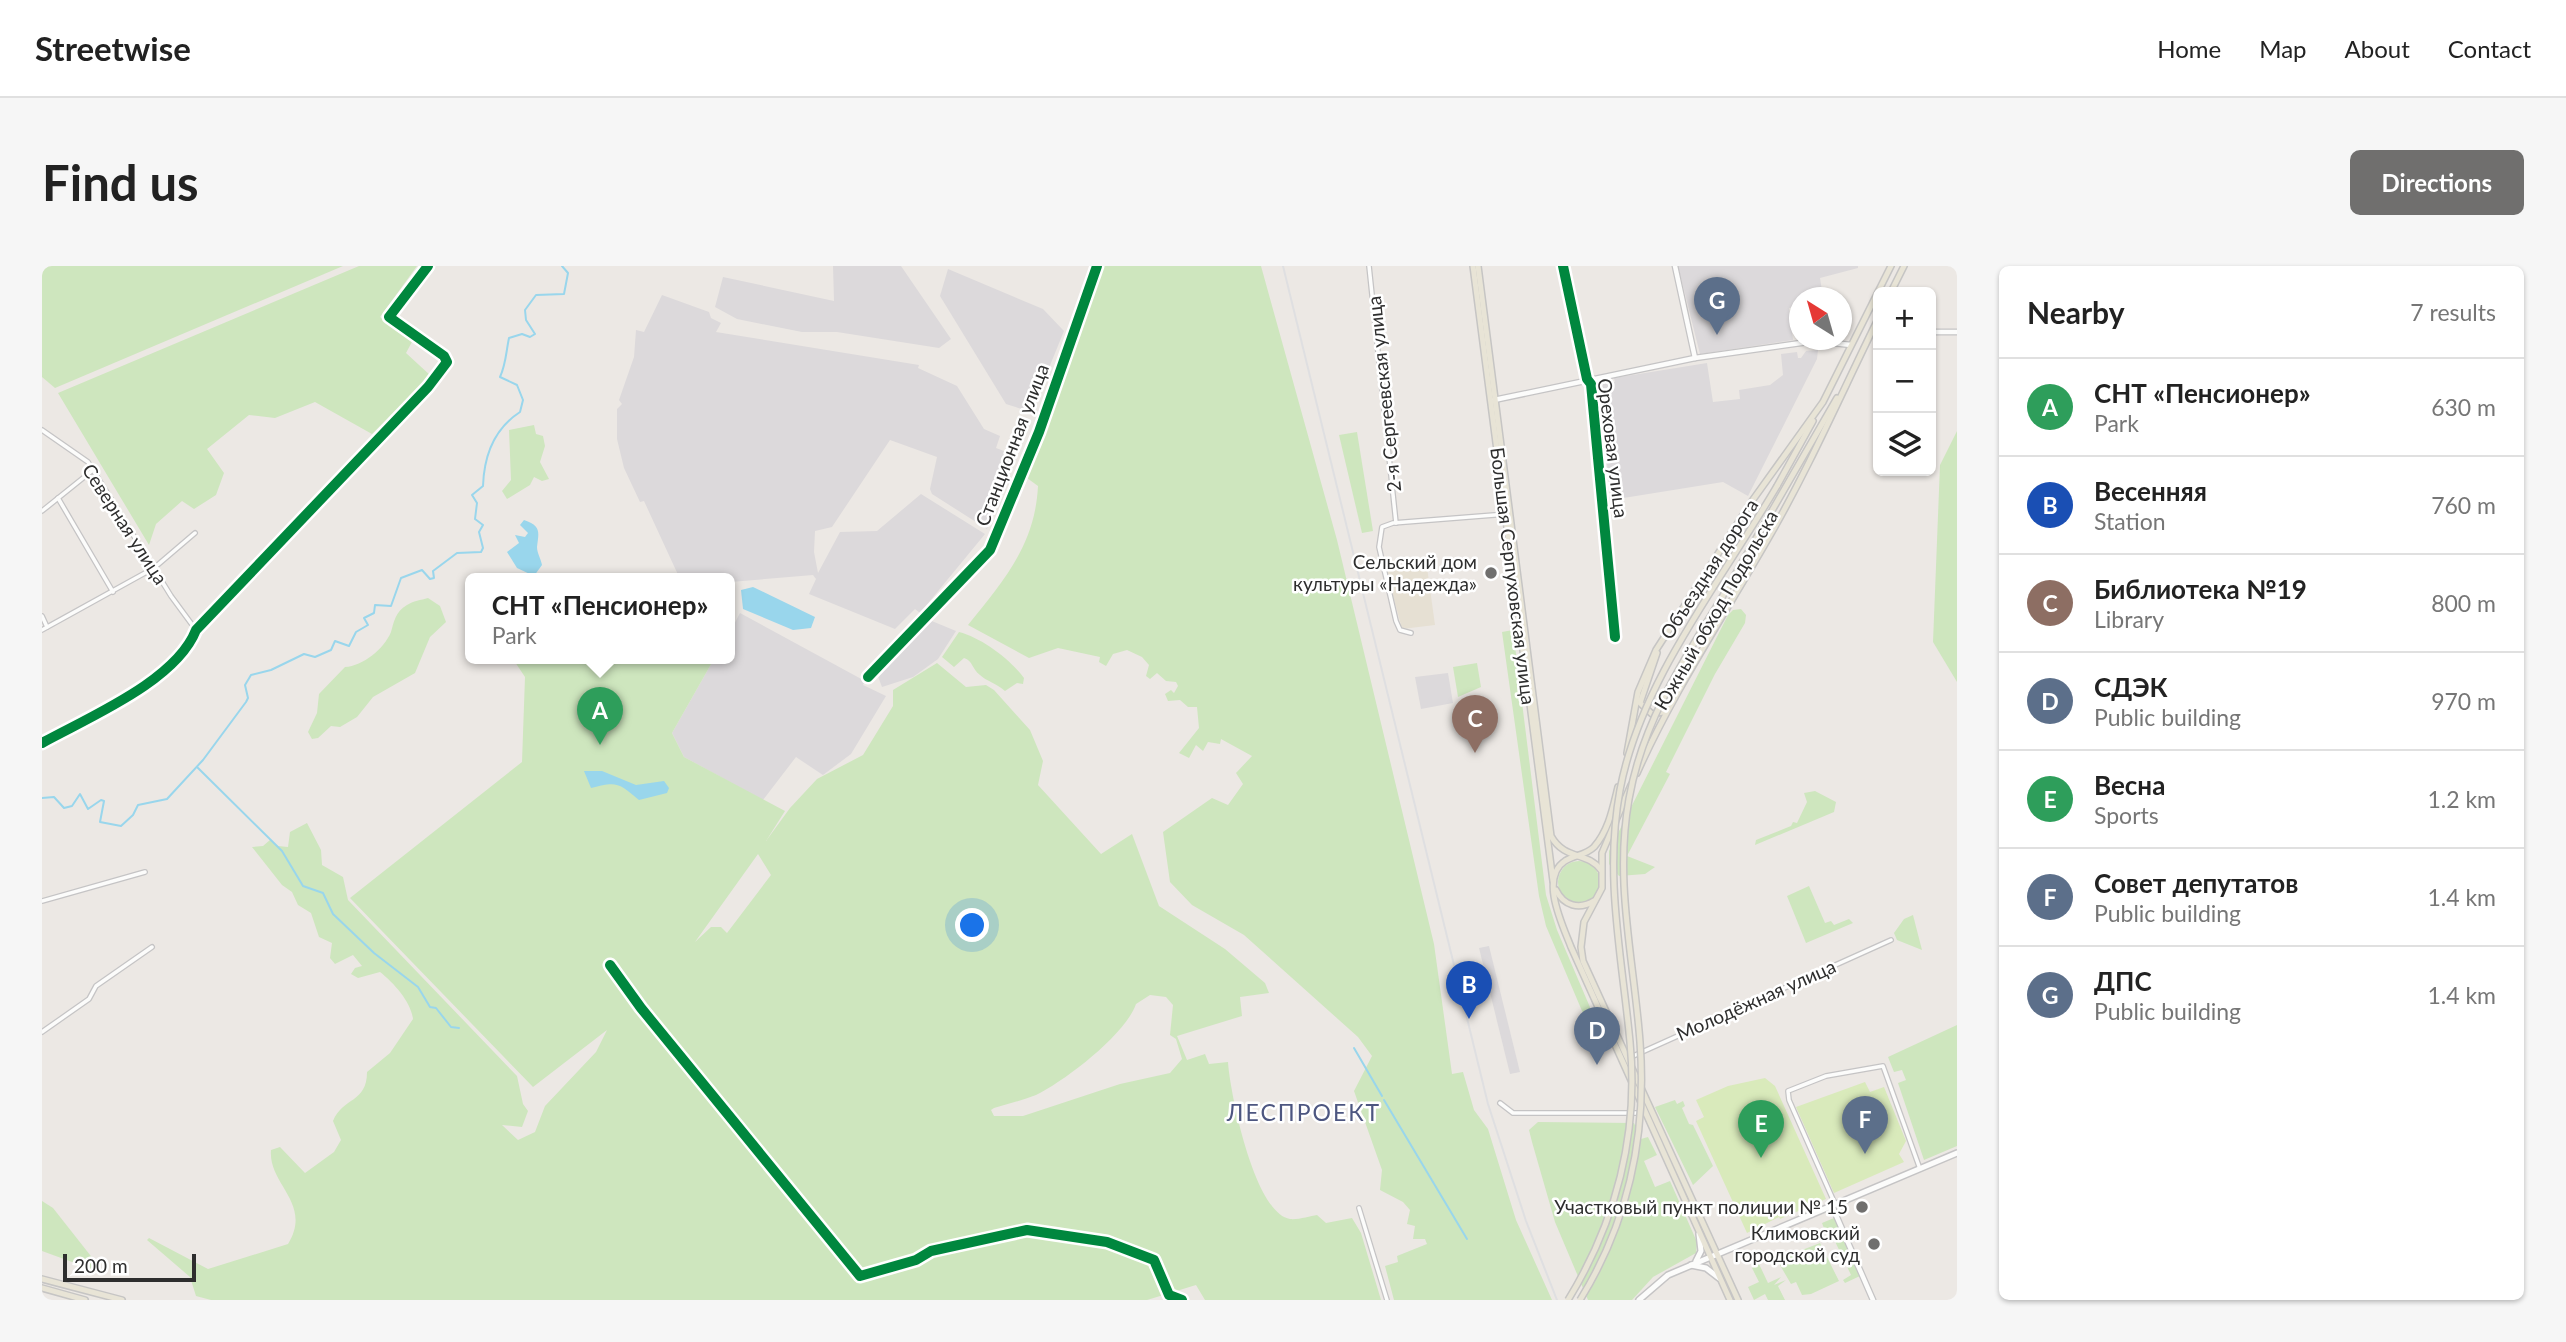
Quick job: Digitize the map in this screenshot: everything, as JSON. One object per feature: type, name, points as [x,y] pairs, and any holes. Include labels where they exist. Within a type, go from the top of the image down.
[{"type":"main road","name":"Большая Серпуховская улица","points":[[1476,266],[1557,908],[1571,947],[1625,1060]]},
{"type":"main road","name":"Объездная дорога","points":[[1852,343],[1891,266]]},
{"type":"main road","points":[[1894,287],[1904,268]]},
{"type":"main road","name":"Объездная дорога","points":[[1601,870],[1602,853],[1613,825],[1682,683],[1797,488],[1833,419],[1846,383],[1873,331]]},
{"type":"main road","name":"Объездная дорога","points":[[1577,857],[1597,844],[1611,816],[1645,669],[1752,501],[1823,402],[1849,350]]},
{"type":"main road","name":"Южный обход Подольска","points":[[1580,1300],[1616,1228],[1639,1143],[1642,1090],[1640,1040],[1623,901],[1622,862],[1635,772],[1659,704],[1678,667],[1786,491],[1846,383]]},
{"type":"main road","name":"Южный обход Подольска","points":[[1568,1300],[1607,1224],[1629,1143],[1631,1045],[1613,900],[1612,860],[1620,789],[1645,711],[1669,663],[1777,486],[1823,402]]},
{"type":"main road","name":"Большая Серпуховская улица","points":[[1507,514],[1550,829],[1555,843],[1577,857]]},
{"type":"main road","points":[[1667,631],[1648,673],[1640,703],[1647,713],[1664,712],[1682,683]]},
{"type":"main road","points":[[1596,899],[1585,906],[1572,905],[1560,898],[1555,886],[1555,875],[1561,865],[1577,857],[1593,862],[1601,870],[1602,888],[1582,933],[1583,961],[1730,1300]]},
{"type":"main road","points":[[1625,1060],[1697,1226],[1738,1300]]},
{"type":"main road","points":[[1639,1300],[1658,1281],[1691,1265],[1957,1153]]},
{"type":"main road","points":[[1691,1265],[1700,1257],[1701,1251],[1697,1226]]},
{"type":"main road","points":[[1691,1265],[1706,1268],[1722,1284]]},
{"type":"main road","points":[[42,1279],[122,1300]]},
{"type":"main road","points":[[42,1288],[85,1300]]},
{"type":"street","points":[[42,743],[133,691],[180,658],[189,647],[196,630],[428,387],[447,362],[444,356],[389,317],[428,266]]},
{"type":"street","name":"Станционная улица","points":[[868,677],[990,550],[1038,432],[1097,266]]},
{"type":"street","name":"2-я Сергеевская улица","points":[[1369,266],[1396,523]]},
{"type":"street","name":"Ореховая улица","points":[[1563,266],[1587,379],[1591,384],[1615,637]]},
{"type":"street","points":[[1675,266],[1695,358]]},
{"type":"street","points":[[1936,332],[1957,332]]},
{"type":"street","points":[[1492,400],[1695,358],[1789,345]]},
{"type":"street","name":"Северная улица","points":[[42,430],[88,462],[154,569],[196,630]]},
{"type":"street","points":[[42,511],[93,470]]},
{"type":"street","points":[[58,498],[113,592]]},
{"type":"street","points":[[1410,633],[1400,630],[1396,621],[1379,547],[1382,527],[1396,523],[1507,514]]},
{"type":"street","points":[[42,630],[154,569],[195,533]]},
{"type":"street","points":[[42,616],[47,627]]},
{"type":"street","points":[[42,901],[145,872]]},
{"type":"street","name":"Молодёжная улица","points":[[1625,1060],[1891,940]]},
{"type":"street","points":[[42,1032],[89,999],[96,986],[152,947]]},
{"type":"street","points":[[610,965],[641,1009],[860,1276],[916,1260],[931,1251],[1027,1230],[1107,1242],[1154,1260],[1168,1294],[1182,1300]]},
{"type":"street","points":[[1873,1300],[1788,1100],[1788,1091],[1826,1076],[1883,1066],[1920,1169]]},
{"type":"street","points":[[1500,1103],[1513,1113],[1645,1111]]},
{"type":"street","points":[[1359,1208],[1387,1300]]},
{"type":"shaded area","points":[[833,266],[901,266],[951,339],[939,348],[837,332],[802,332],[737,319],[715,307],[723,277],[834,301]]},
{"type":"shaded area","points":[[1678,266],[1858,266],[1820,278],[1821,287],[1789,287],[1789,341],[1700,354]]},
{"type":"shaded area","points":[[948,269],[1043,309],[1064,331],[1031,412],[1006,404],[940,296]]},
{"type":"shaded area","points":[[662,295],[709,312],[711,318],[721,323],[716,332],[919,365],[918,368],[957,386],[984,429],[1000,436],[996,448],[1017,456],[987,529],[932,494],[930,489],[937,457],[890,440],[832,527],[815,531],[814,552],[818,573],[840,532],[877,531],[921,494],[985,534],[920,613],[915,609],[895,629],[809,594],[816,579],[813,575],[735,582],[735,573],[677,573],[644,501],[640,502],[624,468],[617,439],[617,409],[622,404],[619,400],[634,357],[636,330],[644,332]]},
{"type":"shaded area","points":[[1818,350],[1817,359],[1748,496],[1723,482],[1611,500],[1598,381],[1615,382],[1614,378],[1707,363],[1713,402],[1740,399],[1739,390],[1770,385],[1783,375],[1781,354],[1797,352],[1798,358],[1801,358],[1806,351]]},
{"type":"shaded area","points":[[1426,560],[1435,625],[1402,629],[1386,570]]},
{"type":"shaded area","points":[[740,613],[865,681],[863,685],[886,696],[851,754],[823,775],[796,757],[763,800],[684,757],[672,733],[711,664],[735,664],[735,622]]},
{"type":"shaded area","points":[[927,619],[956,631],[938,659],[913,677],[882,687],[877,674],[881,664]]},
{"type":"shaded area","points":[[1448,673],[1453,703],[1421,709],[1415,677]]},
{"type":"shaded area","points":[[1489,946],[1520,1072],[1510,1074],[1479,948]]},
{"type":"green space","points":[[42,266],[343,266],[55,388],[42,377]]},
{"type":"green space","points":[[359,266],[417,266],[380,317],[413,340],[406,353],[431,376],[372,434],[315,402],[275,418],[249,415],[207,449],[224,473],[216,495],[194,509],[182,501],[156,524],[149,545],[58,393]]},
{"type":"green space","points":[[1103,266],[1261,266],[1337,540],[1434,944],[1452,1074],[1463,1072],[1474,1110],[1488,1129],[1516,1220],[1552,1300],[1394,1300],[1385,1266],[1398,1262],[1397,1256],[1427,1244],[1425,1239],[1413,1239],[1415,1226],[1407,1224],[1410,1210],[1403,1202],[1380,1190],[1382,1170],[1354,1091],[1372,1056],[1358,1037],[1244,935],[1192,905],[1170,882],[1163,832],[1212,798],[1228,805],[1243,784],[1236,773],[1252,756],[1221,739],[1220,744],[1208,742],[1203,751],[1196,745],[1189,758],[1179,753],[1199,728],[1197,707],[1188,707],[1180,700],[1168,701],[1165,694],[1171,690],[1174,693],[1178,686],[1176,682],[1166,681],[1157,673],[1150,679],[1146,676],[1149,665],[1142,657],[1127,650],[1113,654],[1106,666],[1099,662],[1100,657],[1058,648],[1029,658],[968,625],[1005,578],[1031,527],[1038,486],[1027,478]]},
{"type":"green space","points":[[534,425],[536,434],[543,436],[545,446],[540,462],[549,479],[542,481],[534,477],[530,485],[507,499],[502,491],[511,480],[509,430]]},
{"type":"green space","points":[[1957,431],[1957,682],[1933,642],[1940,465]]},
{"type":"green space","points":[[1357,432],[1373,531],[1362,533],[1339,435]]},
{"type":"green space","points":[[428,598],[440,606],[446,622],[430,637],[415,673],[373,697],[357,717],[340,727],[331,726],[318,738],[312,739],[308,732],[317,713],[319,694],[345,667],[359,664],[378,650],[388,638],[396,617],[403,608]]},
{"type":"green space","points":[[1741,609],[1746,615],[1745,623],[1715,674],[1666,772],[1670,774],[1627,856],[1655,867],[1645,874],[1619,876],[1609,864],[1609,851],[1728,615],[1733,610]]},
{"type":"green space","points":[[1513,630],[1546,895],[1557,930],[1607,1047],[1599,1051],[1546,926],[1539,896],[1502,632]]},
{"type":"green space","points":[[959,632],[986,644],[1003,657],[1024,678],[1023,684],[1017,683],[1005,691],[977,673],[964,658],[954,667],[942,657]]},
{"type":"green space","points":[[937,663],[966,687],[986,685],[994,690],[1030,730],[1043,761],[1038,785],[1101,854],[1132,834],[1159,906],[1225,949],[1265,983],[1269,993],[1240,997],[1242,1016],[1177,1036],[1187,1060],[1205,1054],[1209,1064],[1228,1062],[1239,1124],[1247,1150],[1266,1197],[1277,1212],[1290,1219],[1317,1215],[1326,1223],[1352,1218],[1361,1233],[1381,1300],[1205,1300],[1196,1285],[1147,1300],[211,1300],[196,1296],[190,1277],[147,1240],[149,1238],[208,1269],[288,1244],[294,1230],[293,1205],[276,1174],[271,1150],[280,1147],[305,1173],[334,1152],[341,1140],[333,1121],[337,1113],[359,1095],[366,1082],[367,1072],[390,1053],[413,1019],[401,993],[380,972],[358,978],[351,974],[355,968],[362,966],[353,955],[335,964],[330,958],[332,943],[319,937],[311,913],[298,905],[292,892],[282,885],[252,847],[263,846],[270,840],[278,846],[288,847],[290,832],[307,823],[321,850],[322,865],[343,877],[348,900],[517,1076],[523,1104],[528,1111],[522,1127],[502,1125],[518,1140],[535,1132],[545,1106],[596,1052],[607,1030],[533,1087],[350,898],[522,762],[525,677],[516,664],[711,664],[672,733],[684,757],[785,811],[766,841],[790,808],[817,779],[863,755],[893,706],[893,690]],"holes":[[[758,854],[771,875],[727,933],[721,927],[711,927],[695,942]],[[1150,995],[1166,997],[1173,1005],[1170,1035],[1176,1039],[1182,1059],[1170,1073],[1120,1084],[1023,1116],[994,1116],[991,1110],[994,1108],[1036,1095],[1078,1068],[1120,1029],[1136,1004]]]},
{"type":"green space","points":[[1477,663],[1481,687],[1458,697],[1453,667]]},
{"type":"green space","points":[[1815,791],[1836,802],[1834,812],[1755,845],[1756,840],[1791,826],[1793,822],[1797,823],[1807,802],[1804,793]]},
{"type":"green space","points":[[1579,861],[1594,867],[1600,882],[1594,897],[1579,903],[1564,897],[1558,882],[1564,867]]},
{"type":"green space","points":[[1809,886],[1825,923],[1831,921],[1834,925],[1849,919],[1853,923],[1806,943],[1787,896]]},
{"type":"green space","points":[[1913,915],[1922,950],[1897,940],[1894,933],[1904,919]]},
{"type":"green space","points":[[1957,1025],[1957,1146],[1924,1160],[1898,1083],[1906,1080],[1902,1070],[1894,1072],[1888,1057]]},
{"type":"green space","points":[[1765,1078],[1775,1086],[1826,1199],[1747,1233],[1696,1121],[1704,1117],[1696,1100],[1728,1086]]},
{"type":"green space","points":[[1865,1082],[1870,1092],[1884,1087],[1906,1141],[1899,1154],[1904,1162],[1834,1193],[1796,1107]]},
{"type":"green space","points":[[1675,1100],[1677,1104],[1683,1101],[1685,1106],[1682,1108],[1689,1124],[1693,1125],[1713,1166],[1693,1185],[1655,1107]]},
{"type":"green space","points":[[1538,1122],[1634,1123],[1641,1139],[1648,1137],[1657,1155],[1644,1161],[1655,1187],[1670,1181],[1697,1242],[1696,1253],[1653,1277],[1632,1300],[1588,1300],[1555,1222],[1532,1142],[1529,1130]]},
{"type":"green space","points":[[42,1201],[53,1208],[105,1274],[42,1251]]},
{"type":"green space","points":[[1834,1218],[1860,1276],[1845,1283],[1843,1280],[1851,1275],[1832,1235],[1827,1236],[1822,1223]]},
{"type":"green space","points":[[1820,1243],[1839,1281],[1811,1294],[1802,1295],[1796,1282],[1791,1284],[1777,1260]]},
{"type":"green space","points":[[1759,1264],[1768,1283],[1781,1277],[1774,1285],[1786,1280],[1778,1286],[1785,1300],[1768,1300],[1765,1294],[1754,1300],[1748,1287],[1759,1282],[1752,1268]]},
{"type":"water","points":[[524,520],[536,527],[537,549],[542,565],[536,573],[528,573],[517,568],[507,552],[519,543],[515,535],[525,537],[528,533],[520,525]]},
{"type":"water","points":[[753,587],[815,617],[811,628],[793,630],[743,609],[741,590]]},
{"type":"water","points":[[584,771],[602,771],[636,785],[664,781],[669,788],[667,793],[639,800],[617,785],[591,788]]},
{"type":"waterway","points":[[42,798],[54,797],[64,808],[72,806],[80,794],[88,809],[101,800],[104,801],[100,822],[121,826],[133,815],[138,805],[167,799],[203,760],[246,702],[248,698],[245,685],[251,675],[271,670],[304,654],[315,657],[331,650],[335,641],[349,646],[356,632],[368,625],[364,618],[374,613],[375,605],[391,606],[401,578],[422,570],[430,579],[434,578],[433,571],[457,553],[481,552],[483,548],[479,532],[483,525],[475,519],[477,503],[472,495],[483,486],[488,454],[497,435],[520,412],[523,400],[517,385],[500,377],[509,338],[522,334],[530,337],[535,334],[526,320],[525,310],[536,295],[564,294],[568,273],[562,266]]},
{"type":"waterway","points":[[197,767],[282,851],[303,886],[323,893],[333,914],[374,953],[418,987],[430,1007],[436,1008],[451,1027],[459,1028]]},
{"type":"waterway","points":[[1354,1048],[1382,1096]]},
{"type":"waterway","points":[[1384,1100],[1467,1239]]},
{"type":"railway","points":[[1283,266],[1488,1104],[1526,1221],[1557,1300]]},
{"type":"cycle path","points":[[42,743],[129,696],[170,666],[186,648],[196,630],[428,387],[447,362],[444,356],[389,317],[428,266]]},
{"type":"cycle path","points":[[868,677],[990,550],[1039,432],[1097,266]]},
{"type":"cycle path","points":[[1563,266],[1587,379],[1591,384],[1615,637]]},
{"type":"cycle path","points":[[610,965],[641,1008],[860,1276],[916,1260],[931,1251],[1027,1230],[1107,1242],[1154,1260],[1169,1295],[1182,1300]]},
{"type":"place","name":"ДПС","points":[[1717,335]]},
{"type":"place","name":"Сельский дом культуры «Надежда»","points":[[1491,573]]},
{"type":"place","name":"СНТ «Пенсионер»","points":[[600,745]]},
{"type":"place","name":"Библиотека №19","points":[[1475,753]]},
{"type":"place","name":"Весенняя","points":[[1469,1019]]},
{"type":"place","name":"СДЭК","points":[[1597,1065]]},
{"type":"place","name":"Совет депутатов","points":[[1865,1154]]},
{"type":"place","name":"Весна","points":[[1761,1158]]},
{"type":"place","name":"Участковый пункт полиции № 15","points":[[1862,1207]]},
{"type":"place","name":"Климовский городской суд","points":[[1874,1244]]},
{"type":"district","name":"ЛЕСПРОЕКТ","points":[[1304,1113]]}]
